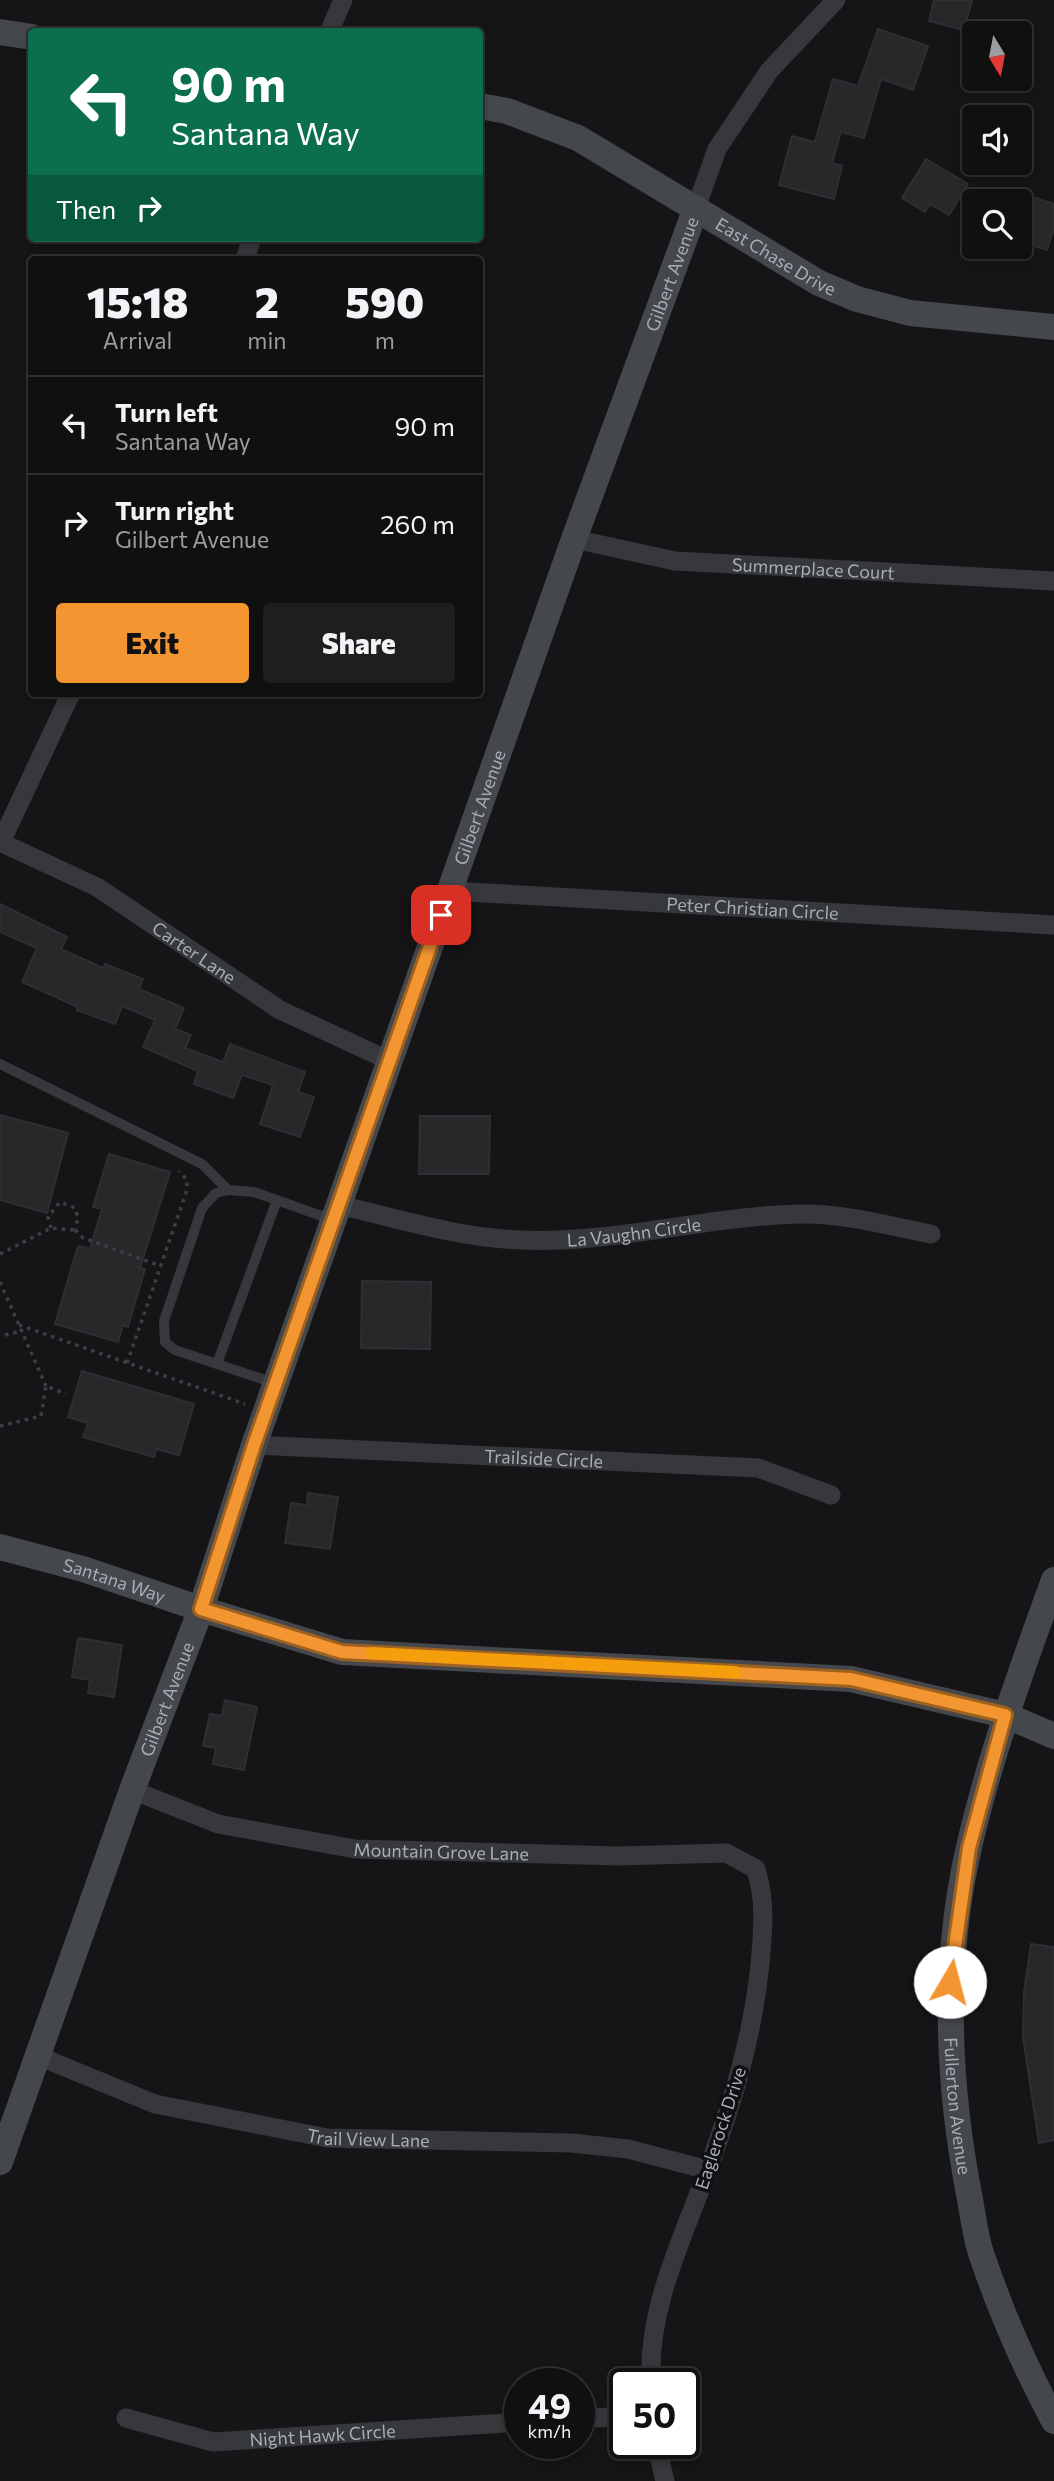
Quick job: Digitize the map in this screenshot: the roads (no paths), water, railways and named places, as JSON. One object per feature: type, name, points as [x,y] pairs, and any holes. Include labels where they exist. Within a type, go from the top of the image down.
[{"type":"street","points":[[331,28],[342,0]]},
{"type":"street","name":"Gilbert Avenue","points":[[0,2162],[132,1790],[201,1609],[254,1445],[574,539],[717,149],[769,71],[836,0]]},
{"type":"street","points":[[0,32],[28,36]]},
{"type":"street","name":"East Chase Drive","points":[[483,107],[507,111],[578,138],[819,283],[881,307],[922,314],[1054,327]]},
{"type":"street","name":"Summerplace Court","points":[[574,539],[608,549],[675,561],[1054,581]]},
{"type":"street","points":[[0,842],[69,697]]},
{"type":"street","name":"Carter Lane","points":[[0,842],[97,887],[280,1010],[390,1061]]},
{"type":"street","name":"Peter Christian Circle","points":[[450,891],[1054,925]]},
{"type":"street","name":"La Vaughn Circle","points":[[336,1213],[470,1237],[523,1241],[592,1237],[802,1214],[863,1221],[931,1234]]},
{"type":"street","name":"Trailside Circle","points":[[254,1445],[758,1468],[831,1496]]},
{"type":"street","name":"Santana Way","points":[[0,1547],[83,1569],[342,1652],[851,1679],[1005,1715],[1054,1736]]},
{"type":"street","name":"Fullerton Avenue","points":[[1054,1580],[1005,1715],[969,1848],[950,1982],[954,2090],[963,2164],[981,2254],[1032,2381],[1054,2421]]},
{"type":"street","name":"Mountain Grove Lane","points":[[132,1790],[218,1824],[355,1849],[619,1856],[726,1853],[756,1869]]},
{"type":"street","name":"Eaglerock Drive","points":[[650,2368],[664,2288],[708,2170],[755,2017],[764,1894],[756,1869]]},
{"type":"street","name":"Trail View Lane","points":[[38,2056],[155,2104],[327,2138],[572,2143],[628,2149],[708,2170]]},
{"type":"street","name":"Night Hawk Circle","points":[[126,2418],[213,2442],[504,2423]]},
{"type":"street","points":[[660,2459],[666,2481]]},
{"type":"lane","points":[[0,1064],[202,1164],[228,1190]]},
{"type":"lane","points":[[276,1384],[169,1347],[162,1328],[202,1208],[216,1193],[228,1190],[254,1192],[336,1213]]},
{"type":"lane","points":[[217,1364],[277,1200]]}]
